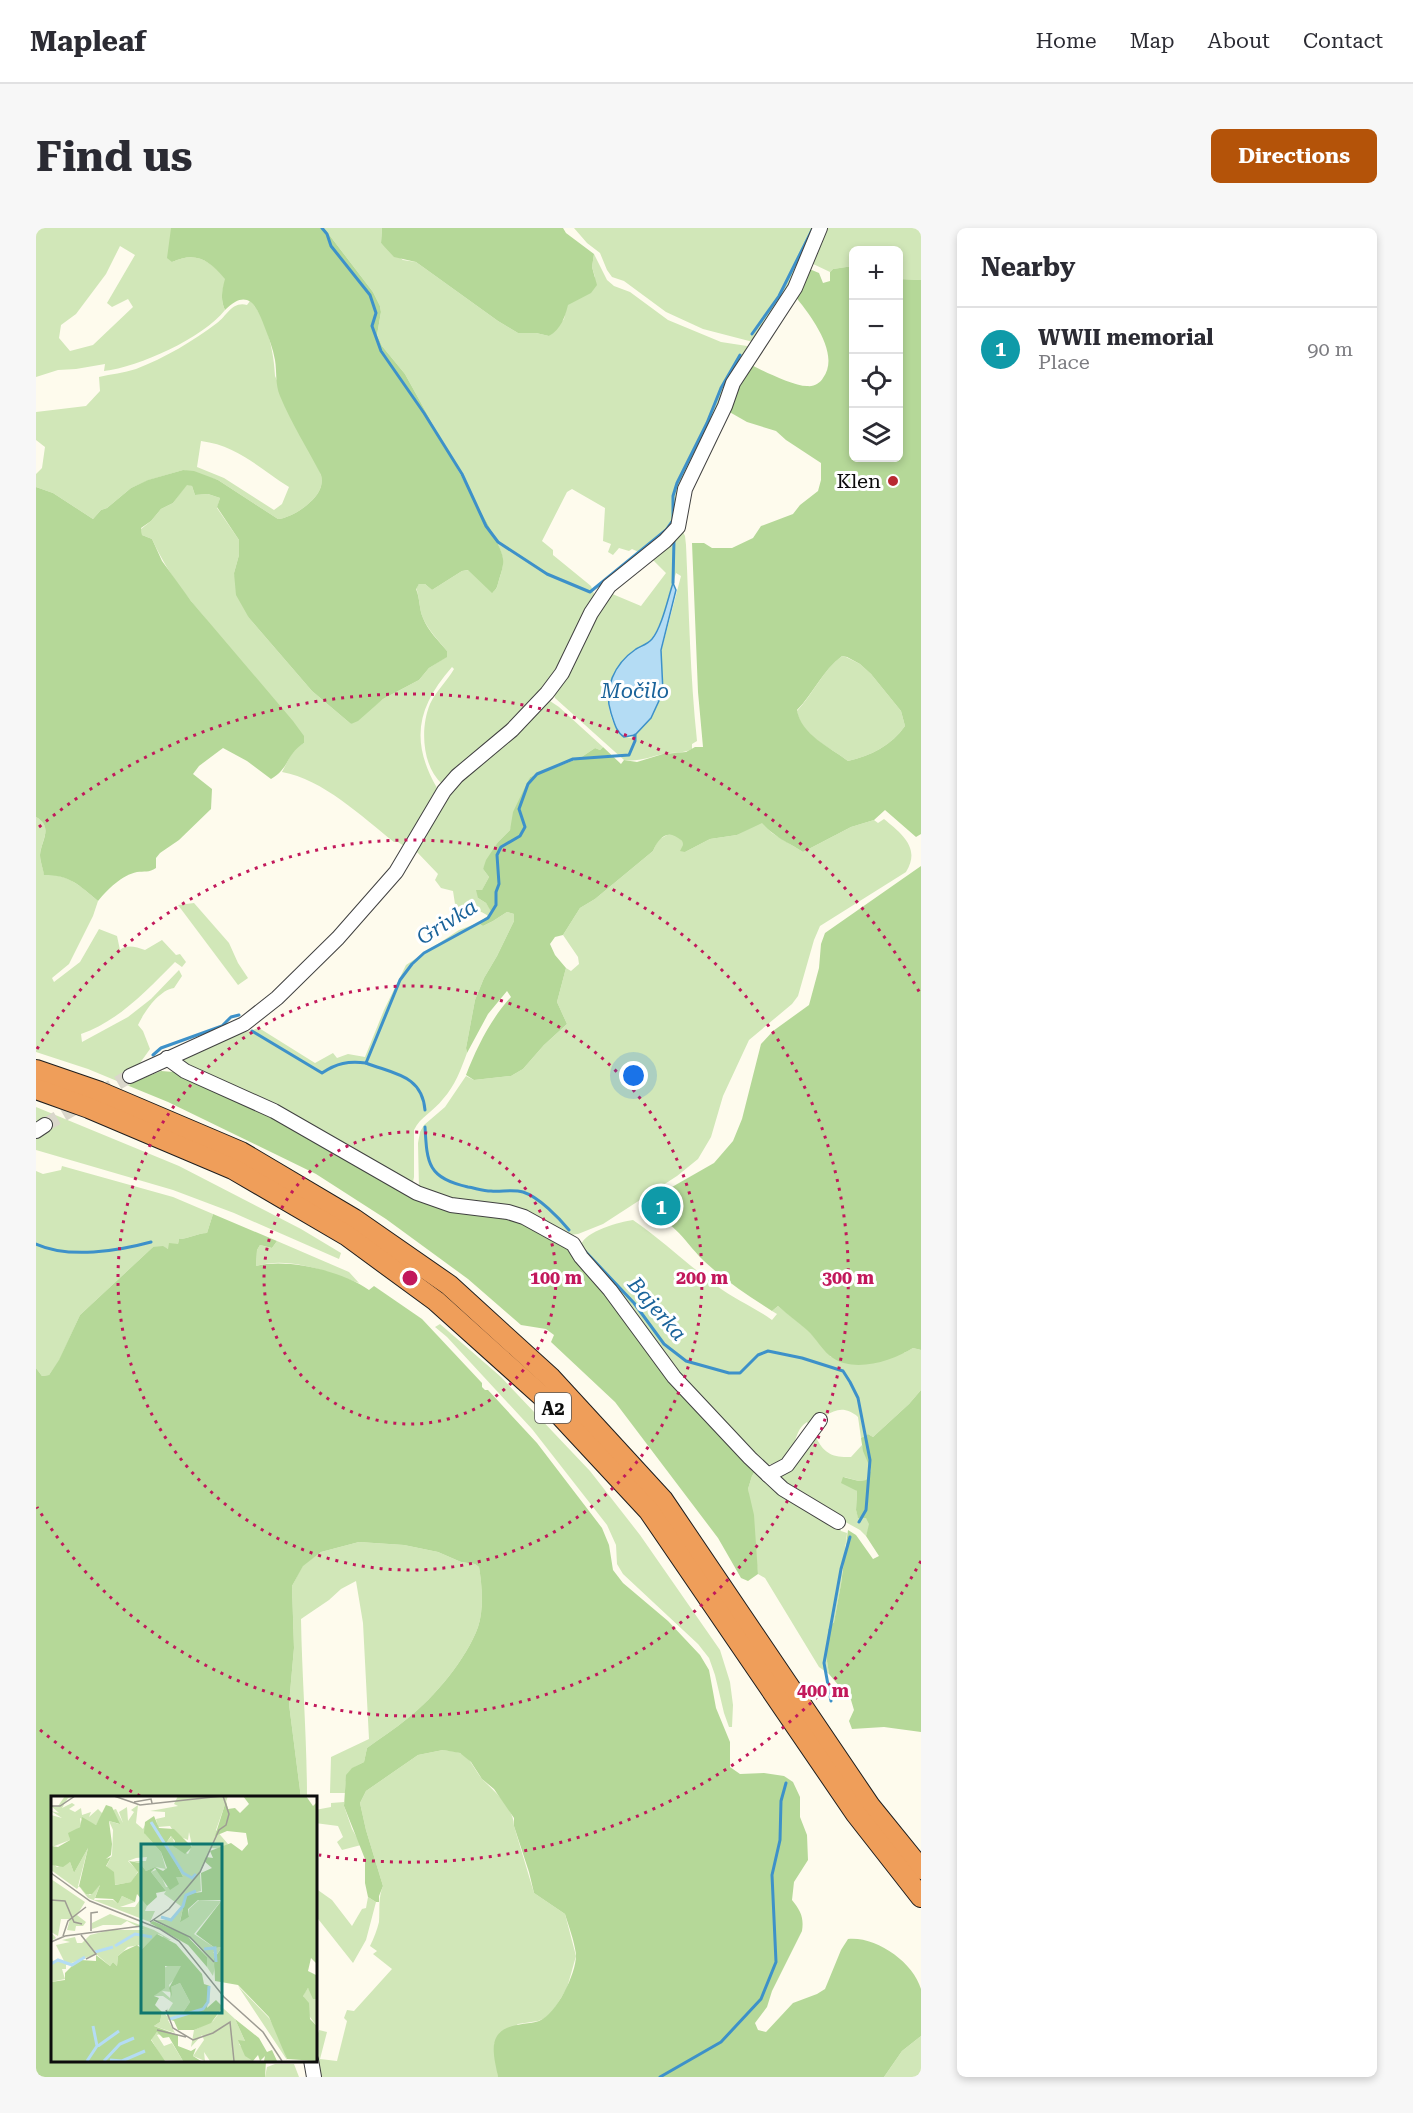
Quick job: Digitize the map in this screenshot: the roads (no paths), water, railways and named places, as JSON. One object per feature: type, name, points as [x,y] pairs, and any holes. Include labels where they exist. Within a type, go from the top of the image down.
[{"type":"highway","name":"A2","points":[[36,1070],[100,1092],[241,1152],[354,1219],[466,1300],[551,1378],[663,1500],[870,1806],[921,1869]]},
{"type":"highway","name":"A2","points":[[36,1089],[89,1108],[233,1169],[346,1234],[436,1301],[543,1397],[649,1511],[856,1814],[921,1898]]},
{"type":"street","points":[[130,1076],[244,1024],[277,998],[338,938],[396,872],[444,792],[457,776],[512,730],[552,687],[562,674],[603,593],[674,533],[678,527],[685,489],[734,383],[795,288],[820,228]]},
{"type":"street","points":[[167,1058],[185,1071],[274,1111],[417,1193],[451,1205],[524,1216],[573,1244],[674,1377],[783,1489],[838,1522]]},
{"type":"street","points":[[768,1475],[787,1465],[820,1420]]},
{"type":"street","points":[[311,2062],[314,2077]]},
{"type":"water","name":"Močilo","points":[[673,583],[676,590],[661,650],[663,692],[651,718],[635,735],[624,737],[616,726],[609,704],[608,695],[612,678],[628,655],[649,642],[656,634]]},
{"type":"waterway","points":[[322,228],[331,246],[370,295],[376,313],[372,326],[381,351],[424,413],[462,474],[486,526],[498,542],[547,574],[590,592],[666,530],[673,520],[673,496],[677,483],[707,423],[721,388],[740,355]]},
{"type":"waterway","points":[[752,334],[779,296],[813,228]]},
{"type":"waterway","points":[[673,583],[674,539]]},
{"type":"waterway","name":"Grivka","points":[[252,1031],[322,1073],[343,1064],[366,1063],[400,980],[412,964],[424,953],[488,918],[496,905],[496,892],[499,884],[497,855],[501,847],[520,836],[525,827],[519,809],[528,784],[537,774],[573,759],[629,755],[635,735]]},
{"type":"waterway","points":[[153,1055],[161,1048],[222,1026],[231,1017],[239,1015]]},
{"type":"waterway","name":"Bajerka","points":[[366,1063],[405,1077],[418,1089],[423,1098],[425,1110]]},
{"type":"waterway","name":"Bajerka","points":[[425,1127],[429,1160],[437,1174],[468,1187],[488,1191],[519,1191],[529,1195],[548,1208],[569,1230]]},
{"type":"waterway","name":"Grivka","points":[[36,1244],[63,1251],[94,1252],[151,1242]]},
{"type":"waterway","name":"Bajerka","points":[[583,1249],[634,1303],[664,1344],[686,1361],[729,1373],[740,1373],[758,1355],[768,1351],[802,1358],[843,1371],[858,1398],[870,1460],[866,1510],[859,1522]]},
{"type":"waterway","name":"Bajerka","points":[[831,1701],[824,1663],[841,1569],[850,1537]]},
{"type":"waterway","points":[[660,2077],[721,2042],[761,1999],[776,1962],[772,1875],[780,1840],[781,1801],[786,1783]]},
{"type":"tunnel","points":[[45,1125],[130,1076]]},
{"type":"place","name":"Klen","points":[[893,481]]},
{"type":"place","name":"WWII memorial","points":[[661,1206]]}]
